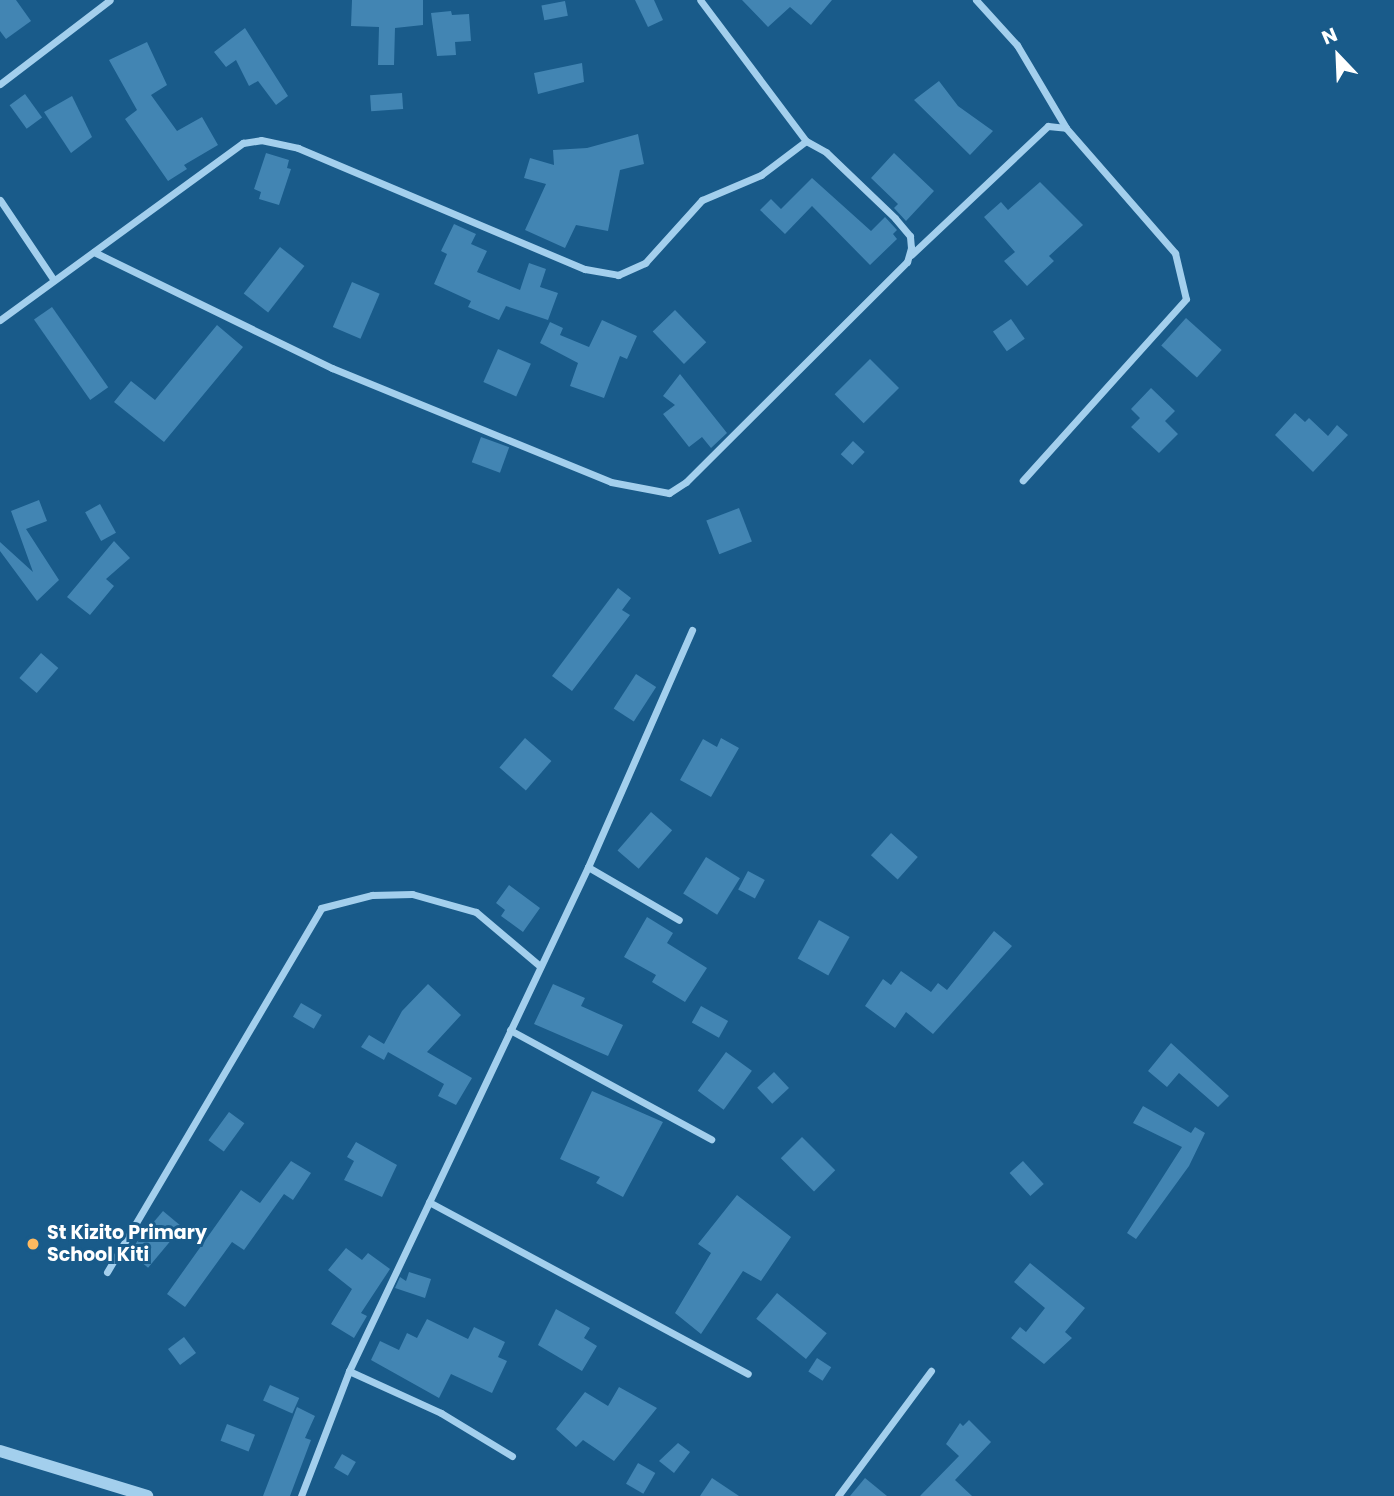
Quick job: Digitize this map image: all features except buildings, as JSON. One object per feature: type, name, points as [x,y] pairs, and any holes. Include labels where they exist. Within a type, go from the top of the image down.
[{"type":"street","points":[[0,85],[110,0]]},
{"type":"street","points":[[700,0],[806,141],[826,152],[895,218],[910,236],[908,258]]},
{"type":"street","points":[[976,0],[1017,45],[1066,128],[1175,253],[1186,299],[1023,481]]},
{"type":"street","points":[[94,251],[332,368],[611,482],[653,494],[670,493],[686,482],[908,258],[1048,127],[1066,128]]},
{"type":"street","points":[[0,320],[243,143],[261,140],[298,148],[585,269],[618,275],[645,263],[702,200],[761,175],[806,141]]},
{"type":"street","points":[[0,200],[53,279]]},
{"type":"street","points":[[301,1496],[349,1371],[588,867],[692,630]]},
{"type":"street","points":[[588,867],[679,920]]},
{"type":"street","points":[[107,1272],[321,908],[372,895],[412,894],[476,912],[540,966]]},
{"type":"street","points":[[510,1030],[712,1139]]},
{"type":"street","points":[[429,1202],[748,1374]]},
{"type":"street","points":[[349,1371],[441,1413],[512,1456]]},
{"type":"street","points":[[838,1496],[931,1371]]},
{"type":"street","points":[[0,1451],[147,1496]]},
{"type":"place","name":"St Kizito Primary School Kiti","points":[[33,1244]]}]
